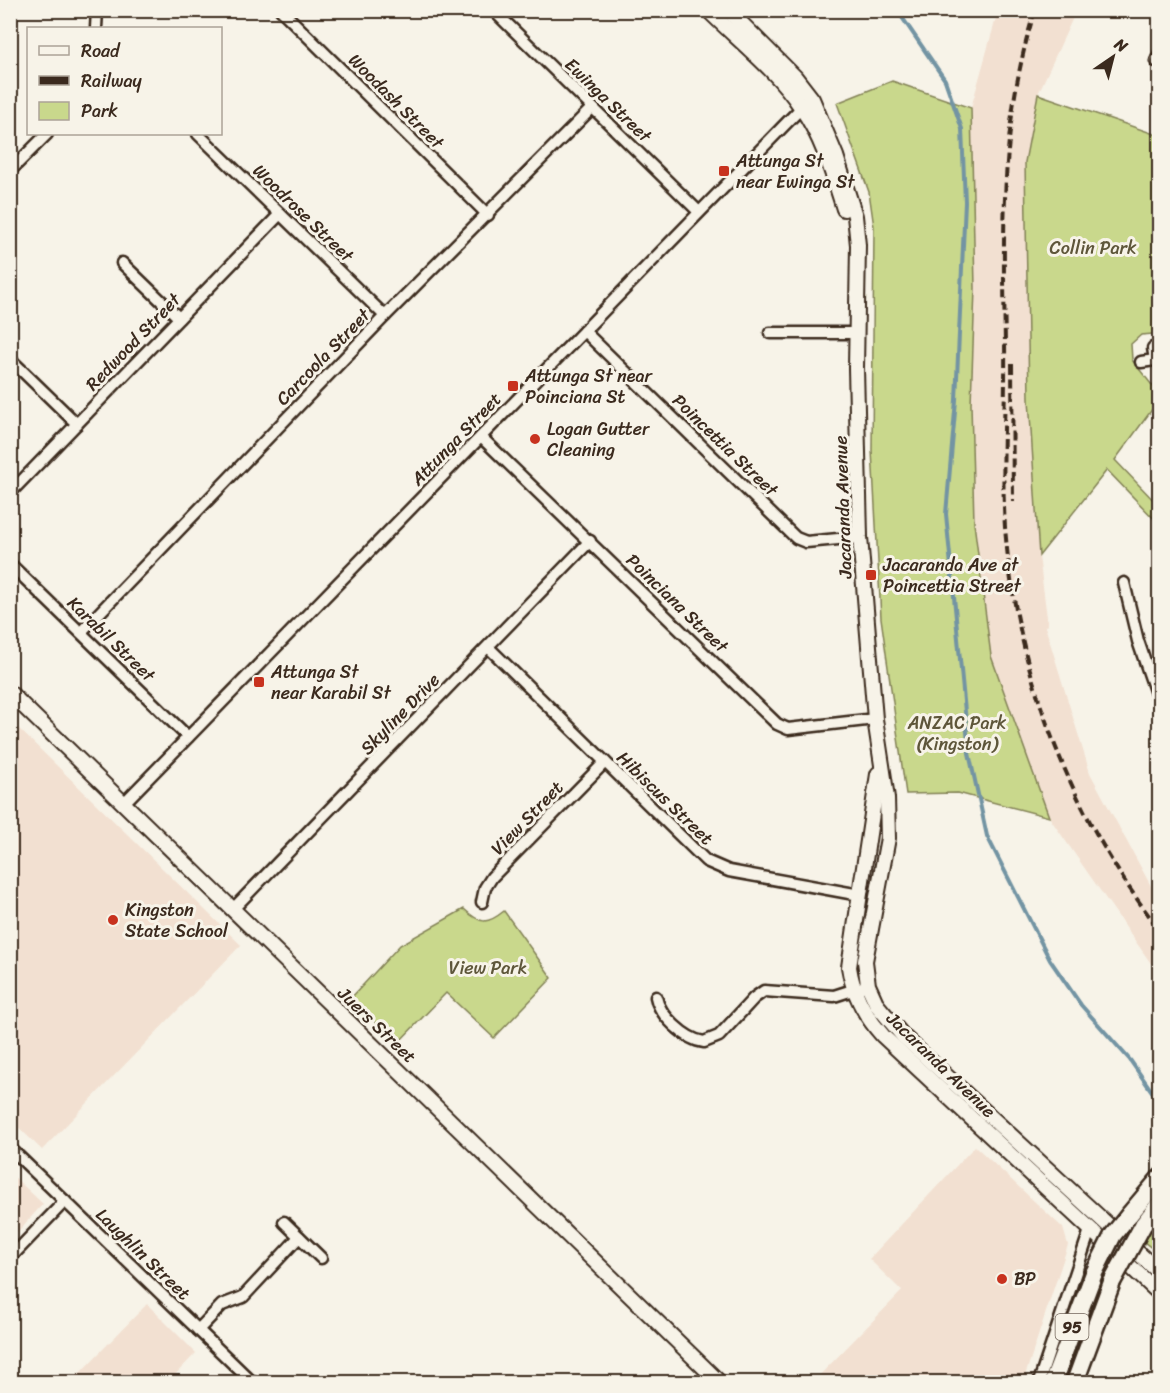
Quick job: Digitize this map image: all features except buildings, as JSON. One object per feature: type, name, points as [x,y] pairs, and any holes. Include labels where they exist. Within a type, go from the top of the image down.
[{"type":"main road","name":"95","points":[[1053,1383],[1094,1273],[1113,1235],[1160,1178]]},
{"type":"main road","name":"95","points":[[1075,1383],[1112,1282],[1143,1225],[1160,1203]]},
{"type":"street","points":[[96,27],[97,10]]},
{"type":"street","name":"Woodash Street","points":[[282,10],[488,215]]},
{"type":"street","name":"Ewinga Street","points":[[493,10],[699,213]]},
{"type":"street","name":"Jacaranda Avenue","points":[[708,10],[778,79],[807,103]]},
{"type":"street","name":"Jacaranda Avenue","points":[[728,10],[795,77],[848,189],[855,216],[858,245],[856,254],[860,537],[875,719],[887,798],[888,838],[866,949],[868,985],[877,1005],[903,1036],[1160,1273]]},
{"type":"street","name":"Attunga Street","points":[[124,803],[807,103]]},
{"type":"street","name":"Carcoola Street","points":[[81,632],[385,316],[592,108]]},
{"type":"street","points":[[10,171],[46,135]]},
{"type":"street","name":"Woodrose Street","points":[[199,135],[385,316]]},
{"type":"street","name":"Redwood Street","points":[[10,493],[280,214]]},
{"type":"street","points":[[122,263],[180,318]]},
{"type":"street","name":"Poincettia Street","points":[[584,331],[796,538],[807,542],[860,537]]},
{"type":"street","points":[[770,333],[857,333]]},
{"type":"street","points":[[1141,362],[1157,363],[1153,348]]},
{"type":"street","points":[[10,359],[77,424]]},
{"type":"street","name":"Poinciana Street","points":[[481,437],[777,724],[788,729],[875,719]]},
{"type":"street","name":"Skyline Drive","points":[[233,909],[590,542]]},
{"type":"street","name":"Karabil Street","points":[[10,564],[188,737]]},
{"type":"street","points":[[1124,583],[1138,641],[1160,705]]},
{"type":"street","name":"Hibiscus Street","points":[[489,648],[711,864],[729,871],[860,895]]},
{"type":"street","name":"Juers Street","points":[[10,693],[719,1383]]},
{"type":"street","name":"Jacaranda Avenue","points":[[880,757],[868,851],[850,960],[854,991],[866,1016],[883,1036],[1160,1294]]},
{"type":"street","name":"View Street","points":[[482,902],[485,888],[492,877],[605,762]]},
{"type":"street","points":[[868,851],[885,855]]},
{"type":"street","points":[[656,997],[659,1007],[666,1016],[690,1037],[704,1042],[719,1036],[754,998],[764,991],[834,996],[868,985]]},
{"type":"street","name":"Laughlin Street","points":[[10,1148],[252,1383]]},
{"type":"street","points":[[10,1257],[65,1201]]},
{"type":"street","points":[[284,1222],[321,1258]]},
{"type":"street","points":[[1039,1383],[1090,1230]]},
{"type":"street","points":[[198,1330],[222,1305],[243,1297],[299,1237]]},
{"type":"shaded area","points":[[998,11],[1076,11],[1038,94],[1025,162],[1029,399],[1039,556],[1048,625],[1045,626],[1090,773],[1159,901],[1159,975],[1049,817],[991,656],[974,523],[971,404],[975,288],[971,108]]},
{"type":"shaded area","name":"Kingston State School","points":[[11,721],[241,945],[42,1150],[11,1120]]},
{"type":"shaded area","points":[[975,1146],[1063,1228],[1068,1245],[1023,1382],[813,1382],[902,1291],[869,1259]]},
{"type":"shaded area","points":[[10,1173],[43,1204],[11,1239],[10,1239]]},
{"type":"shaded area","points":[[147,1304],[196,1353],[168,1382],[71,1382]]},
{"type":"green space","name":"ANZAC Park (Kingston)","points":[[892,81],[971,108],[975,288],[971,404],[974,523],[991,656],[1049,817],[958,793],[906,794],[881,618],[872,450],[874,227],[869,192],[837,103]]},
{"type":"green space","name":"Collin Park","points":[[1038,94],[1160,136],[1159,342],[1153,334],[1141,335],[1131,344],[1132,360],[1159,394],[1159,400],[1115,460],[1159,506],[1159,524],[1107,470],[1039,556],[1029,399],[1025,162]]},
{"type":"green space","name":"View Park","points":[[464,909],[475,918],[484,921],[493,919],[504,911],[552,978],[494,1038],[446,993],[397,1044],[351,998],[400,945]]},
{"type":"green space","points":[[1159,1218],[1159,1254],[1143,1241]]},
{"type":"waterway","points":[[897,10],[945,80],[962,129],[965,202],[956,400],[946,514],[969,753],[987,836],[1050,960],[1081,1005],[1130,1060],[1160,1103]]},
{"type":"railway","points":[[1035,10],[1015,93],[1004,217],[1003,481],[1011,581],[1021,635],[1035,688],[1074,790],[1099,839],[1128,886],[1160,930]]},
{"type":"railway","points":[[1012,364],[1013,502]]},
{"type":"place","name":"Attunga St near Ewinga St","points":[[724,171]]},
{"type":"place","name":"Attunga St near Poinciana St","points":[[513,386]]},
{"type":"place","name":"Logan Gutter Cleaning","points":[[535,439]]},
{"type":"place","name":"Jacaranda Ave at Poincettia Street","points":[[871,575]]},
{"type":"place","name":"Attunga St near Karabil St","points":[[259,682]]},
{"type":"place","name":"Kingston State School","points":[[113,920]]},
{"type":"place","name":"BP","points":[[1002,1279]]}]
